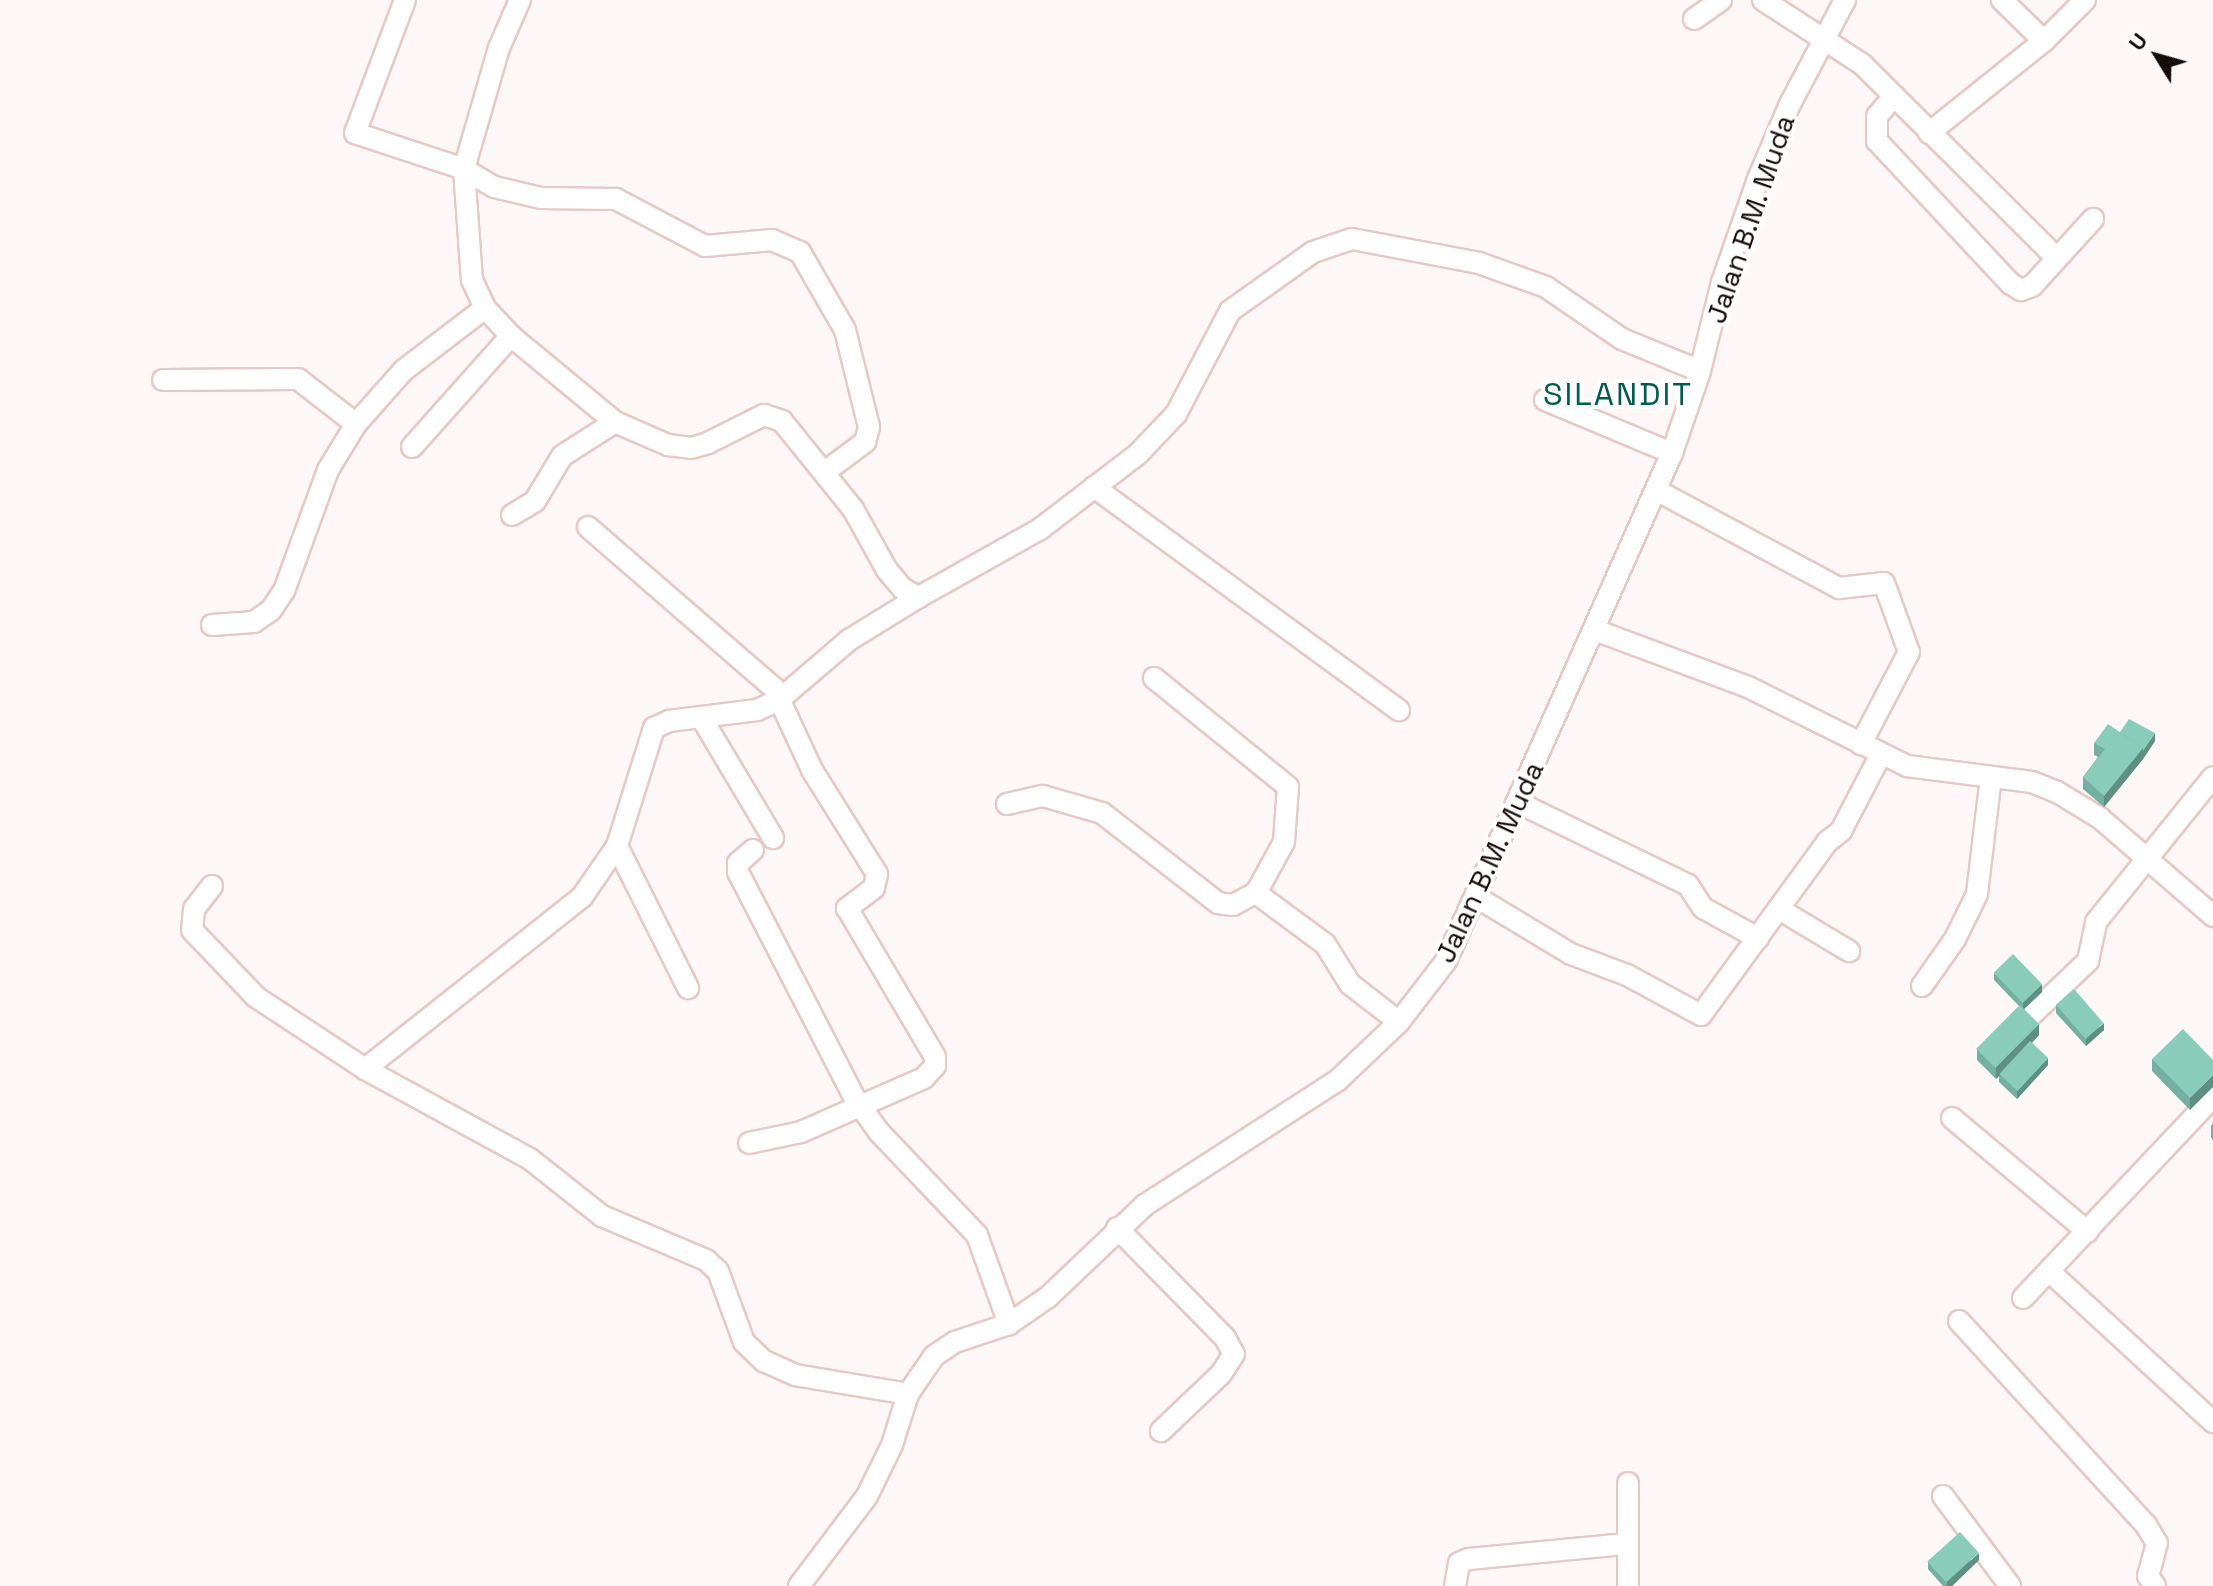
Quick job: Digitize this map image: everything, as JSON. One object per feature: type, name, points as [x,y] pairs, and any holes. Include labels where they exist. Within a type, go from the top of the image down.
[{"type":"street","points":[[405,0],[355,133],[464,169],[494,187],[541,198],[603,196],[654,215],[705,246],[772,240],[800,252],[845,330],[869,427],[865,442],[826,471]]},
{"type":"street","points":[[520,0],[499,48],[464,169],[472,280],[485,308],[511,336],[615,422],[668,445],[691,448],[755,417],[773,416],[801,439],[826,471],[887,570],[903,589],[919,597]]},
{"type":"street","points":[[1694,19],[1721,0]]},
{"type":"street","points":[[1763,0],[1825,37],[1894,96],[2057,258]]},
{"type":"street","name":"Jalan B.M. Muda","points":[[799,1586],[867,1496],[892,1445],[908,1394],[934,1356],[955,1342],[1009,1324],[1048,1297],[1117,1228],[1145,1205],[1337,1081],[1399,1022],[1446,961],[1478,898],[1672,453],[1700,371],[1722,282],[1758,179],[1845,0]]},
{"type":"street","points":[[2002,0],[2044,41]]},
{"type":"street","points":[[1929,133],[2044,41],[2085,0]]},
{"type":"street","points":[[1894,96],[1877,116],[1877,141],[2011,284],[2021,290],[2032,286],[2093,219]]},
{"type":"street","points":[[365,1069],[582,897],[617,846],[654,728],[701,717],[757,710],[779,700],[849,640],[1040,529],[1138,454],[1176,414],[1230,311],[1313,252],[1352,239],[1479,263],[1546,287],[1622,339],[1700,371]]},
{"type":"street","points":[[212,625],[254,622],[271,610],[289,579],[328,470],[356,424],[404,370],[485,308]]},
{"type":"street","points":[[412,447],[511,336]]},
{"type":"street","points":[[163,380],[298,379],[356,424]]},
{"type":"street","points":[[1545,400],[1672,453]]},
{"type":"street","points":[[512,515],[535,501],[562,456],[615,422]]},
{"type":"street","points":[[1094,487],[1399,710]]},
{"type":"street","points":[[1656,490],[1839,588],[1884,583],[1909,655],[1890,682],[1861,744]]},
{"type":"street","points":[[588,527],[767,678],[812,770],[877,874],[874,888],[847,908],[935,1057],[935,1066],[924,1078],[859,1103],[801,1132],[749,1143]]},
{"type":"street","points":[[1595,630],[1748,687],[1881,754],[1926,770],[2032,782],[2057,792],[2149,856],[2213,916]]},
{"type":"street","points":[[1007,804],[1043,796],[1102,813],[1218,903],[1233,905],[1256,893],[1284,842],[1288,787],[1154,678]]},
{"type":"street","points":[[701,717],[773,838]]},
{"type":"street","points":[[1478,898],[1571,954],[1627,975],[1699,1015],[1847,822],[1881,754]]},
{"type":"street","points":[[1922,986],[1955,939],[1977,894],[1991,777]]},
{"type":"street","points":[[2026,1020],[2088,961],[2090,931],[2213,777]]},
{"type":"street","points":[[1519,803],[1688,885],[1703,908],[1758,938]]},
{"type":"street","points":[[617,846],[688,988]]},
{"type":"street","points":[[753,850],[738,863],[738,872],[859,1103],[879,1132],[977,1235],[1009,1324]]},
{"type":"street","points":[[212,886],[194,909],[192,930],[256,997],[365,1069],[530,1159],[602,1216],[706,1260],[718,1271],[744,1342],[764,1361],[795,1375],[908,1394]]},
{"type":"street","points":[[1256,893],[1325,944],[1350,984],[1399,1022]]},
{"type":"street","points":[[1779,909],[1849,951]]},
{"type":"street","points":[[2023,1298],[2213,1097]]},
{"type":"street","points":[[1952,1118],[2088,1232]]},
{"type":"street","points":[[1117,1228],[1225,1338],[1234,1354],[1221,1374],[1161,1431]]},
{"type":"street","points":[[2050,1272],[2213,1422]]},
{"type":"street","points":[[1959,1321],[2146,1525],[2157,1543],[2146,1583]]},
{"type":"street","points":[[1628,1483],[1628,1586]]},
{"type":"street","points":[[1943,1496],[2010,1586]]},
{"type":"street","points":[[1455,1586],[1459,1563],[1469,1559],[1626,1544]]},
{"type":"building","points":[[2129,719],[2155,733],[2143,751],[2120,732]]},
{"type":"building","points":[[2108,724],[2143,748],[2104,796],[2083,777],[2105,749],[2094,743]]},
{"type":"building","points":[[2013,954],[2042,984],[2023,1003],[1994,973]]},
{"type":"building","points":[[2074,989],[2104,1023],[2085,1039],[2056,1005]]},
{"type":"building","points":[[2020,1005],[2039,1024],[1995,1068],[1976,1049]]},
{"type":"building","points":[[2183,1029],[2213,1060],[2213,1075],[2190,1098],[2152,1059]]},
{"type":"building","points":[[2030,1041],[2048,1058],[2018,1091],[1999,1074]]},
{"type":"building","points":[[1960,1532],[1979,1553],[1946,1582],[1927,1561]]},
{"type":"district","name":"SILANDIT","points":[[1618,394]]}]
